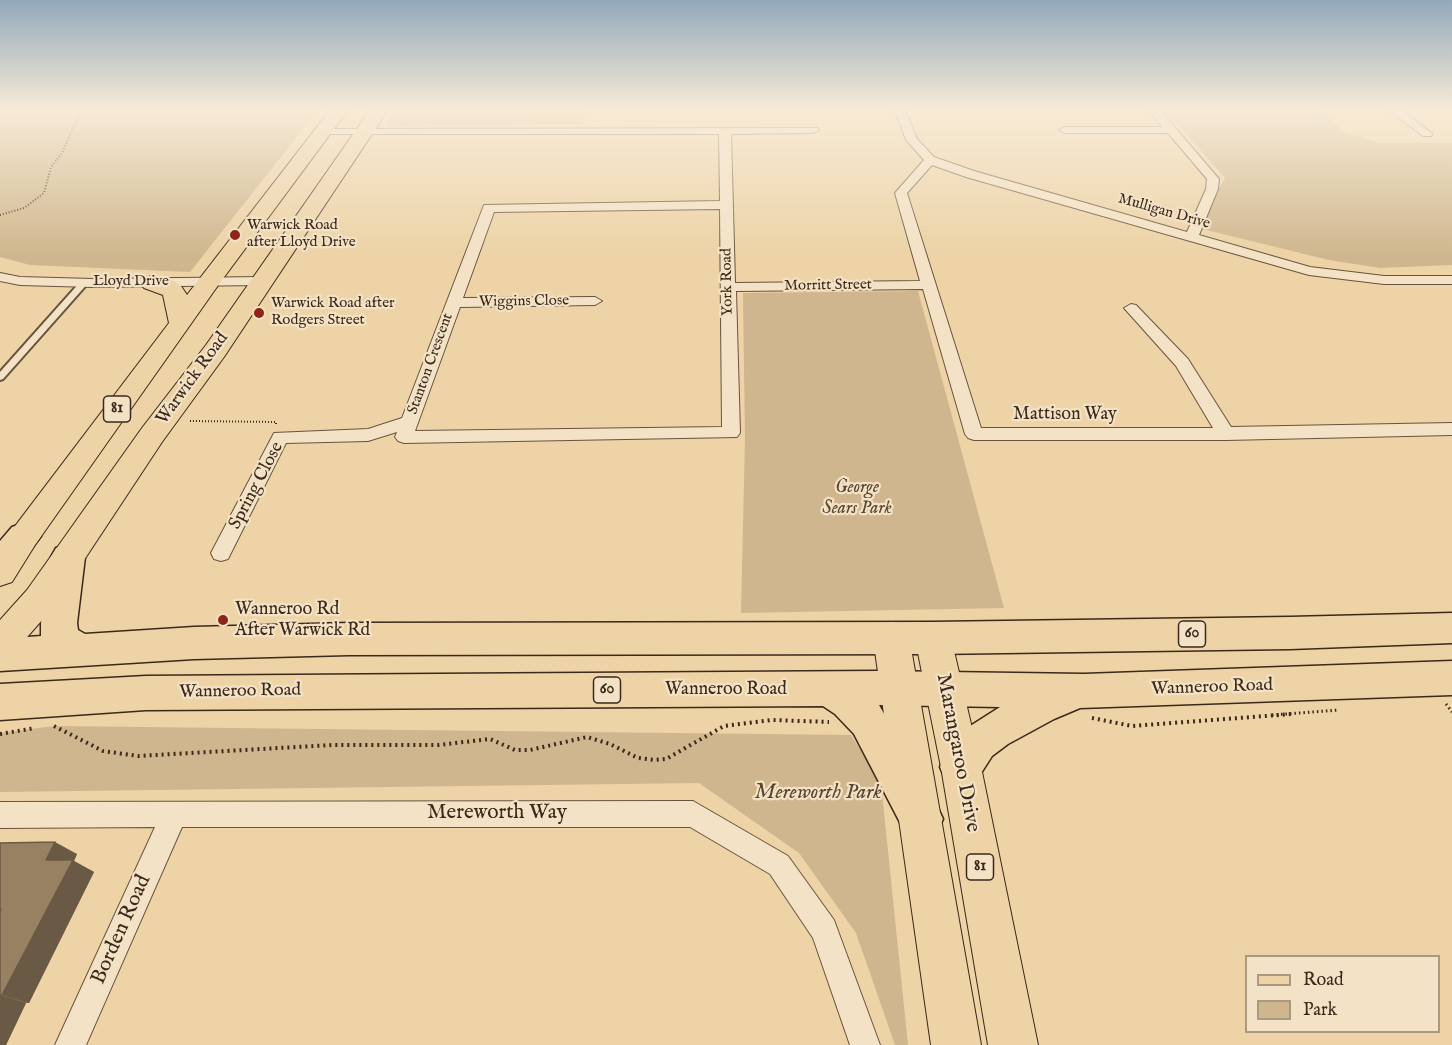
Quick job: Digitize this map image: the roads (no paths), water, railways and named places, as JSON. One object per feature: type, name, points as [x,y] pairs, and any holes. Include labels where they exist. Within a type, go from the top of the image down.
[{"type":"highway","points":[[0,564],[24,536]]},
{"type":"highway","points":[[68,557],[59,623],[60,638],[78,649]]},
{"type":"highway","name":"60","points":[[0,655],[194,643],[480,637],[933,638],[1290,633],[1452,628]]},
{"type":"highway","points":[[830,689],[849,701],[868,721],[921,819]]},
{"type":"highway","name":"Wanneroo Road","points":[[0,702],[146,693],[830,689],[945,690],[1084,705],[1448,689]]},
{"type":"highway","points":[[961,767],[978,743],[994,731],[1042,705],[1084,705]]},
{"type":"main road","name":"81","points":[[0,573],[24,536],[181,323],[209,281],[301,159]]},
{"type":"main road","name":"Warwick Road","points":[[0,642],[39,600],[346,159]]},
{"type":"main road","points":[[152,283],[166,286],[173,291],[177,298],[181,323]]},
{"type":"main road","points":[[891,637],[956,1045]]},
{"type":"main road","name":"Marangaroo Drive","points":[[933,638],[961,767],[1013,1045]]},
{"type":"street","name":"York Road","points":[[725,159],[731,433]]},
{"type":"street","points":[[1191,237],[1212,189],[1213,179],[1196,159]]},
{"type":"street","name":"Mulligan Drive","points":[[930,160],[981,177],[1309,271],[1384,280],[1452,280]]},
{"type":"street","name":"Mattison Way","points":[[930,160],[901,193],[974,434],[1226,434],[1452,429]]},
{"type":"street","name":"Stanton Crescent","points":[[726,205],[489,208],[404,437],[731,433]]},
{"type":"street","name":"Lloyd Drive","points":[[0,277],[20,281],[85,282],[263,281]]},
{"type":"street","name":"Morritt Street","points":[[728,287],[928,285]]},
{"type":"street","name":"Wiggins Close","points":[[454,303],[595,302]]},
{"type":"street","points":[[1131,308],[1182,363],[1226,434]]},
{"type":"street","name":"Spring Close","points":[[221,553],[279,437],[368,435],[410,422]]},
{"type":"street","name":"Borden Road","points":[[70,1045],[174,814]]},
{"type":"street","name":"Mereworth Way","points":[[0,815],[693,814],[779,865],[824,930],[865,1045]]},
{"type":"lane","points":[[0,377],[85,282]]},
{"type":"place","name":"Warwick Road after Lloyd Drive","points":[[235,235]]},
{"type":"place","name":"Warwick Road after Rodgers Street","points":[[259,313]]},
{"type":"place","name":"Wanneroo Rd After Warwick Rd","points":[[223,620]]},
{"type":"park label","name":"George Sears Park","points":[[857,498]]},
{"type":"park label","name":"Mereworth Park","points":[[818,794]]}]
